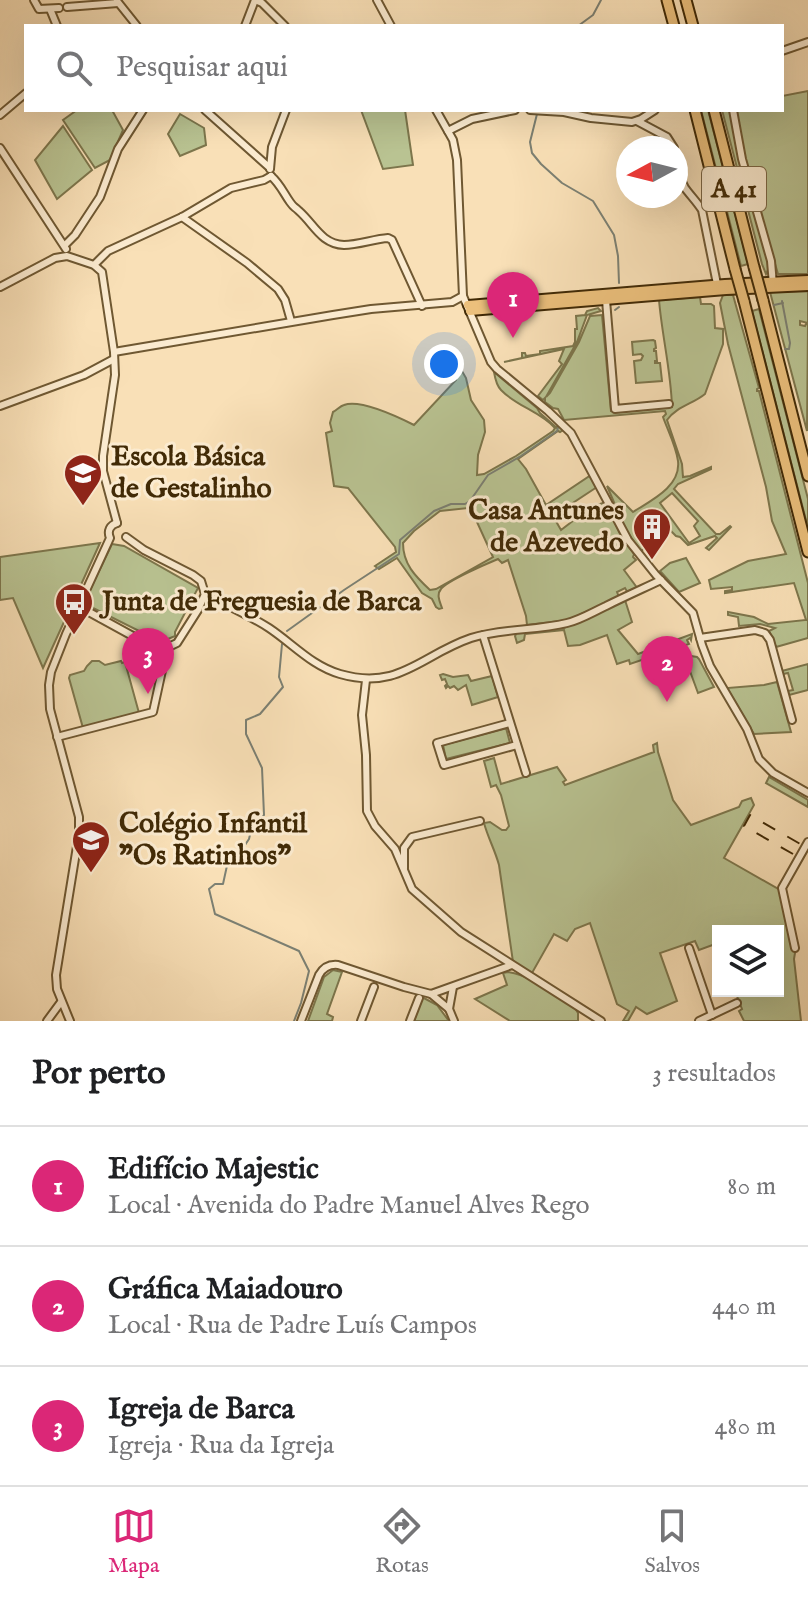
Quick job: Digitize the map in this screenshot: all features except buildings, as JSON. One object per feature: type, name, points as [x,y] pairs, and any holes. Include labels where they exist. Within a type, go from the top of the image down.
[{"type":"highway","points":[[667,0],[673,24]]},
{"type":"highway","points":[[686,0],[692,24]]},
{"type":"highway","name":"A 41","points":[[696,112],[808,552]]},
{"type":"highway","name":"A 41","points":[[715,112],[808,476]]},
{"type":"main road","points":[[469,308],[808,280]]},
{"type":"main road","points":[[773,284],[808,286]]},
{"type":"main road","points":[[469,308],[606,300],[723,286]]},
{"type":"street","points":[[34,0],[39,9],[59,8]]},
{"type":"street","points":[[246,24],[255,0],[283,24]]},
{"type":"street","points":[[377,0],[390,24]]},
{"type":"street","points":[[67,7],[117,1],[135,24]]},
{"type":"street","points":[[50,9],[56,24]]},
{"type":"street","points":[[784,50],[808,42]]},
{"type":"street","points":[[0,115],[24,95]]},
{"type":"street","points":[[65,245],[100,197],[118,149],[142,112]]},
{"type":"street","points":[[207,112],[270,168]]},
{"type":"street","points":[[285,112],[272,147],[270,168],[271,176],[281,186],[291,205],[329,242],[344,245],[388,238],[392,240],[422,306]]},
{"type":"street","points":[[437,112],[453,140],[457,160],[463,296],[491,362],[571,433],[622,530],[640,556],[693,613],[711,667],[747,729],[762,763],[808,793]]},
{"type":"street","points":[[448,131],[472,119],[505,112]]},
{"type":"street","points":[[564,112],[591,118],[637,121],[665,136]]},
{"type":"street","points":[[637,121],[652,112]]},
{"type":"street","points":[[733,112],[742,159],[767,241],[773,284]]},
{"type":"street","points":[[1,151],[65,245],[67,256]]},
{"type":"street","points":[[94,265],[108,251],[182,217],[231,188],[271,176]]},
{"type":"street","points":[[688,192],[702,210],[723,286]]},
{"type":"street","points":[[182,217],[278,289],[291,321]]},
{"type":"street","points":[[0,287],[55,258],[67,256],[94,265],[104,277],[114,356],[114,384],[103,464],[117,523]]},
{"type":"street","points":[[0,406],[84,375],[114,356],[291,321],[371,309],[452,302],[463,296]]},
{"type":"street","points":[[606,300],[615,409],[669,404]]},
{"type":"street","points":[[117,523],[126,527],[126,537]]},
{"type":"street","points":[[115,541],[109,531],[117,523]]},
{"type":"street","points":[[70,1021],[61,1002],[56,975],[79,826],[77,806],[57,737],[49,685],[78,606],[115,541],[126,537]]},
{"type":"street","points":[[126,537],[144,550],[193,575],[201,581],[205,594],[177,643],[160,651]]},
{"type":"street","points":[[205,594],[266,626],[323,668],[366,680],[404,672],[467,639],[572,622],[661,580]]},
{"type":"street","points":[[57,737],[153,712],[163,666],[160,651],[78,606]]},
{"type":"street","points":[[700,638],[755,630],[765,633],[770,640],[792,720]]},
{"type":"street","points":[[483,635],[526,773]]},
{"type":"street","points":[[366,680],[362,715],[367,811],[375,826],[395,849],[412,889],[461,932],[601,1021]]},
{"type":"street","points":[[510,723],[437,743],[444,765],[517,745]]},
{"type":"street","points":[[404,868],[404,848],[412,837],[480,821]]},
{"type":"street","points":[[795,948],[782,888],[808,842]]},
{"type":"street","points":[[689,948],[712,1015]]},
{"type":"street","points":[[301,1021],[319,975],[331,965],[431,994],[449,1009],[454,1021]]},
{"type":"street","points":[[431,994],[512,965]]},
{"type":"street","points":[[361,1021],[374,987]]},
{"type":"street","points":[[449,1009],[453,987]]},
{"type":"street","points":[[410,1021],[419,998]]},
{"type":"street","points":[[47,1021],[61,1002]]},
{"type":"street","points":[[699,1021],[737,1003]]},
{"type":"street","points":[[585,1021],[592,1015]]},
{"type":"green space","points":[[808,91],[808,274],[778,274],[744,159],[736,112],[784,112],[784,96]]},
{"type":"green space","points":[[74,112],[113,112],[123,130],[110,160],[95,168],[63,120]]},
{"type":"green space","points":[[362,112],[405,112],[413,165],[383,169]]},
{"type":"green space","points":[[702,112],[709,112],[748,264],[741,266]]},
{"type":"green space","points":[[723,112],[732,112],[765,243],[769,268],[766,274]]},
{"type":"green space","points":[[180,114],[204,128],[206,145],[180,156],[168,134]]},
{"type":"green space","points":[[63,126],[92,170],[57,199],[35,160]]},
{"type":"green space","points":[[808,291],[808,323],[800,321],[800,325],[808,324],[807,431],[770,292]]},
{"type":"green space","points":[[723,295],[733,295],[808,583],[808,638],[776,647],[769,631],[775,628],[760,624],[739,626],[738,617],[728,615],[728,612],[754,617],[768,624],[806,620],[794,583],[725,593],[732,587],[711,589],[709,580],[748,561],[786,554],[772,521],[728,344],[720,303]]},
{"type":"green space","points":[[700,297],[701,304],[714,306],[715,328],[723,329],[723,344],[705,394],[675,411],[667,420],[682,464],[683,477],[711,467],[674,489],[716,534],[731,527],[709,550],[706,548],[717,538],[715,536],[688,545],[671,531],[664,531],[654,540],[651,539],[652,542],[640,552],[625,528],[607,486],[633,512],[670,486],[678,470],[678,461],[663,417],[665,411],[564,420],[558,409],[538,396],[562,364],[559,361],[564,349],[504,362],[522,358],[522,353],[526,356],[573,346],[576,316],[598,308],[601,311],[587,315],[577,342],[546,397],[579,342],[590,316],[602,315],[611,411],[672,407],[659,300]],"holes":[[[672,493],[698,521],[694,526],[700,536],[689,543],[660,503]]]},
{"type":"green space","points":[[759,309],[808,499],[808,528],[752,311]]},
{"type":"green space","points":[[653,340],[655,363],[660,363],[662,381],[636,383],[634,361],[641,360],[643,356],[633,355],[632,342]]},
{"type":"green space","points":[[453,353],[466,378],[471,400],[484,420],[485,432],[478,455],[477,475],[516,456],[555,428],[507,396],[498,386],[494,372],[563,430],[518,459],[546,505],[591,475],[597,487],[553,516],[561,530],[591,507],[606,502],[619,532],[634,554],[636,560],[624,570],[638,589],[628,593],[625,588],[617,592],[619,597],[568,620],[527,625],[508,560],[502,563],[498,559],[445,586],[439,594],[442,608],[439,609],[432,599],[422,593],[397,558],[379,569],[375,566],[396,552],[395,547],[348,488],[334,486],[326,433],[332,431],[330,423],[333,412],[344,405],[360,404],[414,425],[456,380],[449,354]],"holes":[[[468,508],[493,557],[430,590],[408,563],[403,543],[440,511]]]},
{"type":"green space","points":[[100,543],[43,668],[13,598],[0,600],[0,557]]},
{"type":"green space","points":[[112,544],[124,546],[198,588],[175,636],[161,642],[91,607],[89,592]]},
{"type":"green space","points":[[686,558],[700,583],[679,592],[660,571],[670,563]]},
{"type":"green space","points":[[625,600],[632,622],[618,630],[638,654],[692,634],[691,640],[687,640],[689,644],[630,664],[629,660],[617,664],[607,635],[568,646],[564,630],[525,634],[524,640],[517,643],[517,632],[564,628]]},
{"type":"green space","points":[[691,656],[699,659],[714,687],[698,693],[687,663]]},
{"type":"green space","points":[[92,661],[105,665],[125,662],[139,713],[83,728],[69,678],[84,671]]},
{"type":"green space","points":[[808,664],[808,690],[789,695],[788,691],[793,690],[788,673],[783,674],[782,671]]},
{"type":"green space","points":[[440,675],[453,677],[468,675],[471,681],[492,676],[498,697],[472,705],[466,685],[458,690],[454,686],[446,688],[445,679],[442,680]]},
{"type":"green space","points":[[777,682],[791,732],[754,734],[727,688]]},
{"type":"green space","points":[[506,728],[510,743],[446,759],[443,745]]},
{"type":"green space","points":[[657,743],[673,800],[691,825],[739,807],[742,801],[751,798],[754,805],[724,858],[780,890],[795,953],[801,1021],[744,1021],[739,1011],[742,1009],[737,997],[784,997],[784,925],[712,925],[712,945],[699,950],[695,941],[660,953],[677,1001],[647,1014],[636,1007],[628,1021],[623,1021],[629,1011],[617,1004],[590,923],[575,929],[567,941],[554,934],[532,973],[513,962],[499,865],[484,823],[490,822],[502,830],[509,826],[501,795],[496,785],[491,787],[484,761],[494,758],[501,784],[557,767],[566,780],[563,782],[565,785],[654,752],[653,745]]},
{"type":"green space","points":[[769,777],[808,800],[808,807],[766,783]]},
{"type":"green space","points":[[333,970],[342,972],[327,1014],[333,1017],[332,1021],[308,1021],[324,977]]},
{"type":"green space","points":[[503,973],[534,981],[575,1008],[578,1021],[510,1021],[475,999],[507,985]]},
{"type":"green space","points":[[422,997],[437,1005],[449,1021],[414,1021]]},
{"type":"waterway","points":[[581,24],[593,15],[601,0]]},
{"type":"waterway","points":[[537,114],[530,142],[532,153],[562,183],[593,201],[614,235],[619,283]]},
{"type":"waterway","points":[[782,301],[790,343],[789,349],[785,349]]},
{"type":"waterway","points":[[774,305],[783,303]]},
{"type":"waterway","points":[[615,310],[619,307]]},
{"type":"waterway","points":[[287,631],[399,554],[400,540],[434,511],[470,501],[488,475],[521,456],[558,428]]},
{"type":"waterway","points":[[282,644],[279,677],[283,687],[260,714],[246,720],[246,734],[262,768],[264,815],[252,826],[243,848],[228,861],[223,884],[215,884],[209,889],[215,914],[299,951],[309,971],[294,1021]]},
{"type":"railway","points":[[793,854],[744,826],[750,815],[802,845]]},
{"type":"place","name":"Edifício Majestic","points":[[513,338]]},
{"type":"place","name":"Escola Básica de Gestalinho","points":[[83,507]]},
{"type":"place","name":"Casa Antunes de Azevedo","points":[[652,561]]},
{"type":"place","name":"Junta de Freguesia de Barca","points":[[74,636]]},
{"type":"place","name":"Igreja de Barca","points":[[148,694]]},
{"type":"place","name":"Gráfica Maiadouro","points":[[667,702]]},
{"type":"place","name":"Colégio Infantil \"Os Ratinhos\"","points":[[91,874]]}]
